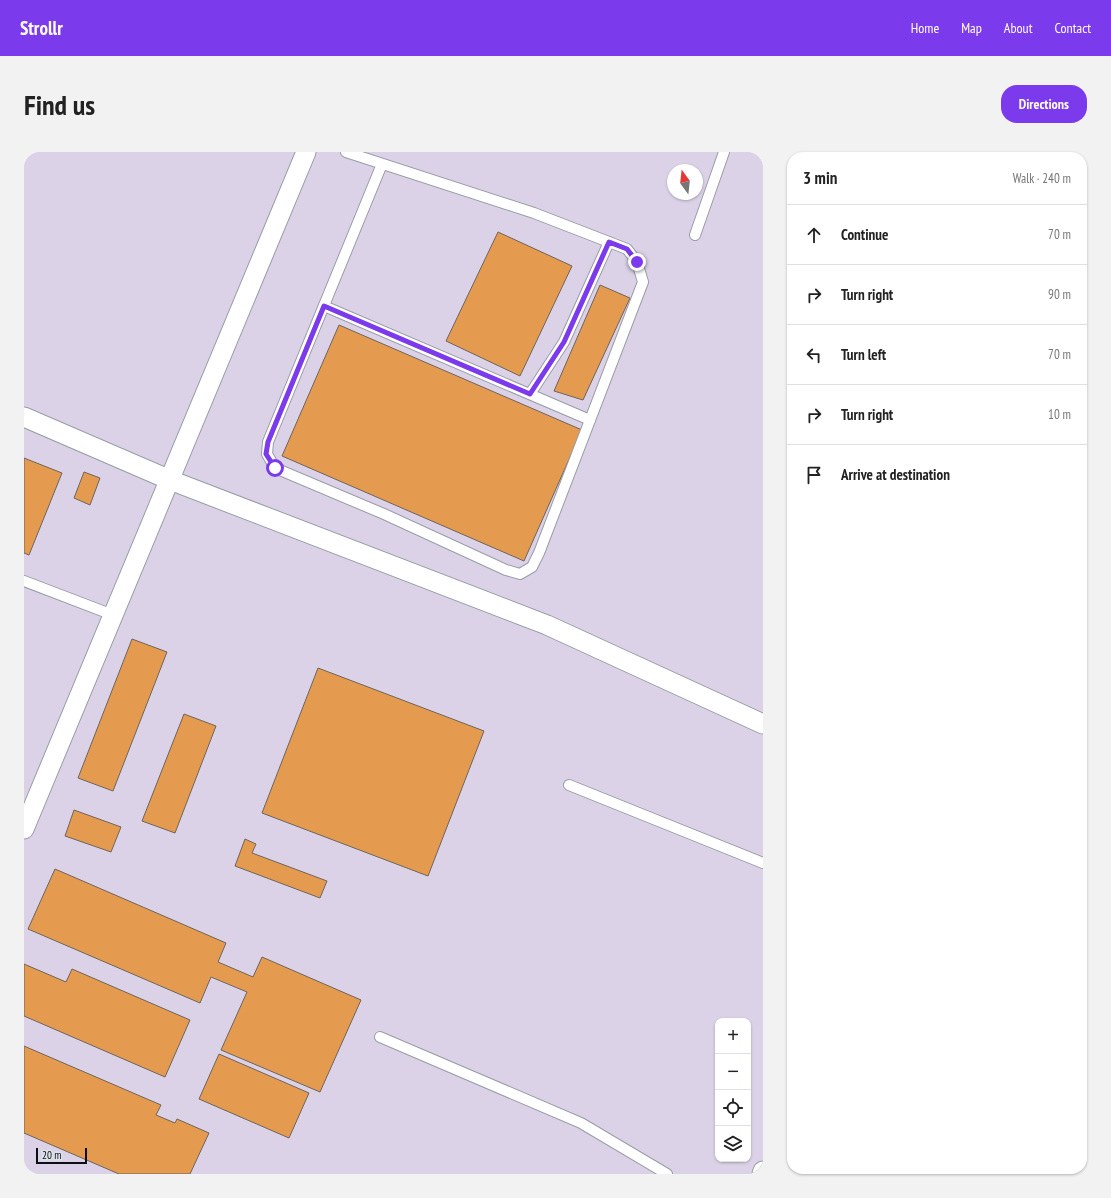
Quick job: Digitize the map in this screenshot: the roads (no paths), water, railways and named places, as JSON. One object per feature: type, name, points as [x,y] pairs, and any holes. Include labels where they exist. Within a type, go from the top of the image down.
[{"type":"street","points":[[24,829],[29,805],[113,615],[306,152]]},
{"type":"street","points":[[24,417],[170,480],[547,625],[763,724]]},
{"type":"lane","points":[[346,152],[534,213],[627,249],[637,262],[643,282],[539,553],[532,567],[520,574],[506,570],[384,514],[275,468],[266,454],[268,442],[382,164]]},
{"type":"lane","points":[[695,235],[724,152]]},
{"type":"lane","points":[[530,394],[564,342],[609,242]]},
{"type":"lane","points":[[324,306],[590,420]]},
{"type":"lane","points":[[24,581],[113,615]]},
{"type":"lane","points":[[569,785],[763,863]]},
{"type":"lane","points":[[380,1037],[582,1123],[667,1174]]}]
